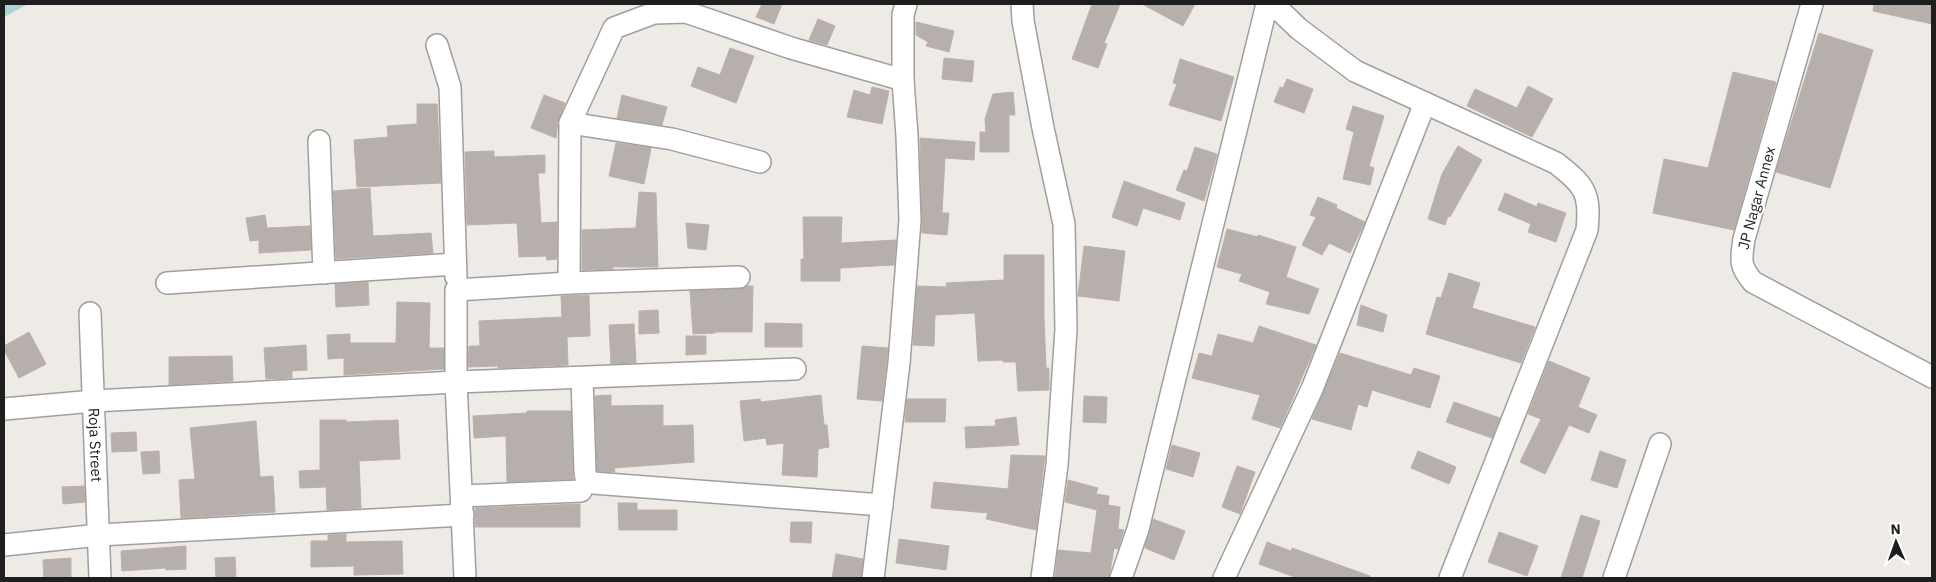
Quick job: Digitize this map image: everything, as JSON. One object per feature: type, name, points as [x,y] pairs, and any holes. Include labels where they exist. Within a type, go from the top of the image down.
[{"type":"street","points":[[873,578],[899,363],[910,220],[903,80],[903,15],[906,4]]},
{"type":"street","points":[[1022,4],[1043,128],[1064,224],[1066,329],[1057,466],[1042,578]]},
{"type":"street","points":[[1121,578],[1138,529],[1267,4]]},
{"type":"street","points":[[1273,4],[1299,29],[1355,71],[1556,163],[1576,179],[1585,192],[1589,208],[1587,230],[1450,578]]},
{"type":"street","name":"JP Nagar Annex","points":[[1812,4],[1744,239],[1741,259],[1744,272],[1753,282],[1932,376]]},
{"type":"street","points":[[570,283],[570,123],[614,28],[654,13],[686,12],[791,48],[903,80]]},
{"type":"street","points":[[437,45],[450,87],[456,290],[456,382],[465,578]]},
{"type":"street","points":[[1224,578],[1312,389],[1426,103]]},
{"type":"street","points":[[570,123],[672,139],[760,162]]},
{"type":"street","points":[[319,141],[324,272]]},
{"type":"street","points":[[167,283],[455,264]]},
{"type":"street","points":[[456,290],[570,283],[740,277]]},
{"type":"street","name":"Roja Street","points":[[90,313],[100,578]]},
{"type":"street","points":[[4,409],[94,401],[456,382],[795,370]]},
{"type":"street","points":[[582,378],[585,472],[586,478],[593,483],[882,505]]},
{"type":"street","points":[[1614,578],[1660,444]]},
{"type":"street","points":[[4,545],[99,535],[462,505],[581,491]]},
{"type":"water","points":[[4,4],[28,4],[4,17]]},
{"type":"building","points":[[762,4],[782,4],[774,24],[756,17]]},
{"type":"building","points":[[1092,4],[1120,4],[1104,43],[1107,44],[1098,68],[1072,59]]},
{"type":"building","points":[[1142,4],[1195,4],[1183,26]]},
{"type":"building","points":[[1874,4],[1932,4],[1932,24],[1873,11]]},
{"type":"building","points":[[818,19],[835,26],[827,45],[809,40]]},
{"type":"building","points":[[916,22],[954,31],[949,52],[926,46],[928,42],[916,35]]},
{"type":"building","points":[[1819,33],[1873,50],[1830,188],[1776,172]]},
{"type":"building","points":[[730,48],[754,56],[736,103],[691,86],[698,67],[720,75]]},
{"type":"building","points":[[944,58],[974,61],[972,82],[942,79]]},
{"type":"building","points":[[1180,59],[1234,77],[1221,121],[1169,105],[1177,84],[1173,83]]},
{"type":"building","points":[[1733,72],[1776,82],[1734,230],[1653,213],[1664,159],[1708,168]]},
{"type":"building","points":[[1287,79],[1313,89],[1304,113],[1274,102],[1280,87],[1283,88]]},
{"type":"building","points":[[1528,86],[1553,99],[1532,137],[1467,106],[1475,89],[1517,108]]},
{"type":"building","points":[[872,87],[889,91],[882,124],[847,117],[854,90],[870,95]]},
{"type":"building","points":[[1013,92],[1015,115],[1009,115],[1009,152],[980,152],[980,132],[986,132],[985,119],[993,94]]},
{"type":"building","points":[[544,95],[565,103],[558,121],[556,138],[531,128]]},
{"type":"building","points":[[622,95],[667,107],[662,125],[617,118]]},
{"type":"building","points":[[417,104],[437,104],[441,183],[357,187],[354,140],[388,137],[387,126],[417,124]]},
{"type":"building","points":[[1353,106],[1384,116],[1369,166],[1374,168],[1370,185],[1343,179],[1354,132],[1346,129]]},
{"type":"building","points":[[920,138],[975,142],[974,160],[945,158],[942,213],[949,213],[947,235],[922,233]]},
{"type":"building","points":[[616,143],[651,148],[644,184],[609,176]]},
{"type":"building","points":[[1458,146],[1482,160],[1450,217],[1448,216],[1445,225],[1428,219],[1442,174]]},
{"type":"building","points":[[1195,147],[1217,154],[1204,201],[1176,190],[1184,170],[1187,171]]},
{"type":"building","points":[[494,151],[494,157],[545,155],[545,173],[538,173],[541,223],[557,222],[557,259],[547,260],[546,256],[519,257],[517,223],[467,225],[465,152]]},
{"type":"building","points":[[1124,181],[1185,203],[1180,220],[1143,208],[1137,226],[1112,217]]},
{"type":"building","points":[[370,188],[373,236],[431,233],[433,253],[336,259],[333,191]]},
{"type":"building","points":[[639,192],[656,193],[658,267],[613,267],[613,269],[582,270],[582,230],[636,228]]},
{"type":"building","points":[[1505,193],[1537,207],[1538,203],[1566,213],[1556,242],[1528,232],[1531,224],[1498,210]]},
{"type":"building","points":[[1318,197],[1337,205],[1336,208],[1365,222],[1350,253],[1329,243],[1322,255],[1302,245],[1316,217],[1310,215]]},
{"type":"building","points":[[265,215],[267,228],[310,226],[311,250],[259,253],[259,240],[250,241],[246,218]]},
{"type":"building","points":[[803,217],[842,217],[841,243],[896,240],[894,265],[840,268],[840,281],[801,281],[801,259],[804,259]]},
{"type":"building","points":[[686,223],[709,225],[706,250],[688,248]]},
{"type":"building","points":[[1227,229],[1258,237],[1258,235],[1296,247],[1286,277],[1319,289],[1309,314],[1266,304],[1270,292],[1239,281],[1242,274],[1217,267]]},
{"type":"building","points":[[1084,246],[1125,251],[1119,301],[1078,296]]},
{"type":"building","points":[[1004,255],[1044,255],[1044,318],[1046,368],[1049,368],[1049,390],[1018,391],[1016,362],[1003,362],[1003,360],[978,361],[975,313],[935,315],[934,346],[913,345],[917,286],[947,287],[946,283],[1004,280]]},
{"type":"building","points":[[1449,273],[1480,283],[1472,308],[1535,327],[1521,363],[1426,334],[1437,297],[1441,298]]},
{"type":"building","points":[[368,282],[369,305],[336,307],[335,284]]},
{"type":"building","points":[[753,286],[752,332],[693,334],[690,291],[739,289]]},
{"type":"building","points":[[589,295],[590,336],[567,337],[568,365],[498,368],[498,366],[468,367],[469,346],[480,346],[479,321],[562,317],[561,296]]},
{"type":"building","points":[[397,302],[430,303],[429,348],[444,348],[444,369],[344,375],[344,358],[328,359],[327,335],[350,334],[350,343],[396,343]]},
{"type":"building","points":[[1361,305],[1387,315],[1383,332],[1357,325]]},
{"type":"building","points":[[658,310],[659,333],[639,334],[639,311]]},
{"type":"building","points":[[765,323],[802,324],[802,347],[765,347]]},
{"type":"building","points":[[634,324],[636,363],[611,364],[609,325]]},
{"type":"building","points":[[1259,326],[1316,345],[1280,428],[1252,419],[1260,395],[1192,378],[1199,353],[1212,356],[1218,334],[1253,343]]},
{"type":"building","points":[[29,332],[46,364],[19,378],[4,350],[4,346]]},
{"type":"building","points":[[686,336],[706,336],[706,354],[686,355]]},
{"type":"building","points":[[306,345],[307,370],[292,371],[292,378],[266,379],[264,348]]},
{"type":"building","points":[[862,346],[888,348],[882,401],[857,399]]},
{"type":"building","points":[[1340,353],[1411,375],[1414,368],[1440,376],[1430,408],[1372,390],[1367,407],[1358,404],[1351,430],[1312,419]]},
{"type":"building","points":[[232,356],[233,381],[169,385],[169,357]]},
{"type":"building","points":[[1549,361],[1590,378],[1578,407],[1597,415],[1589,433],[1569,425],[1545,474],[1520,462],[1541,419],[1528,414]]},
{"type":"building","points":[[611,395],[611,406],[663,405],[663,426],[693,425],[694,462],[614,468],[615,472],[597,471],[595,396]]},
{"type":"building","points":[[821,395],[824,425],[827,425],[829,447],[818,449],[817,477],[782,475],[784,443],[767,445],[766,438],[744,441],[740,401],[760,399],[761,402]]},
{"type":"building","points":[[1084,396],[1107,397],[1106,423],[1083,422]]},
{"type":"building","points":[[907,399],[946,399],[945,422],[905,422]]},
{"type":"building","points":[[1454,402],[1500,418],[1492,438],[1446,422]]},
{"type":"building","points":[[527,411],[571,411],[573,479],[507,482],[506,436],[474,438],[473,416],[527,413]]},
{"type":"building","points":[[1016,417],[1019,445],[966,448],[965,427],[996,426],[995,420]]},
{"type":"building","points":[[320,420],[346,420],[346,422],[398,420],[400,459],[359,461],[361,508],[327,510],[326,487],[300,488],[299,471],[320,470]]},
{"type":"building","points":[[256,421],[260,477],[273,476],[275,512],[181,518],[179,480],[195,479],[190,428]]},
{"type":"building","points":[[136,432],[137,451],[112,452],[111,433]]},
{"type":"building","points":[[1172,445],[1200,453],[1193,477],[1166,469]]},
{"type":"building","points":[[159,451],[160,473],[143,474],[141,452]]},
{"type":"building","points":[[1418,451],[1456,467],[1449,484],[1411,468]]},
{"type":"building","points":[[1600,451],[1626,460],[1617,488],[1591,480]]},
{"type":"building","points":[[1011,455],[1045,456],[1036,530],[986,519],[988,513],[931,508],[934,482],[1008,489]]},
{"type":"building","points":[[1237,466],[1255,472],[1240,514],[1222,507]]},
{"type":"building","points":[[1068,480],[1098,488],[1096,494],[1109,496],[1108,505],[1120,507],[1118,529],[1124,530],[1118,549],[1114,548],[1109,578],[1055,578],[1058,550],[1091,553],[1097,510],[1065,502]]},
{"type":"building","points":[[84,486],[85,502],[63,504],[62,487]]},
{"type":"building","points":[[618,503],[637,503],[637,510],[677,510],[677,530],[619,530]]},
{"type":"building","points":[[580,504],[580,527],[475,527],[475,508]]},
{"type":"building","points":[[1581,515],[1600,521],[1582,578],[1561,578]]},
{"type":"building","points":[[1153,519],[1185,531],[1174,560],[1145,548]]},
{"type":"building","points":[[791,522],[812,522],[811,543],[790,542]]},
{"type":"building","points":[[1499,532],[1538,546],[1527,576],[1488,562]]},
{"type":"building","points":[[346,534],[346,542],[402,541],[403,574],[354,575],[354,566],[311,567],[311,541],[328,541],[328,535]]},
{"type":"building","points":[[899,539],[949,546],[946,570],[896,563]]},
{"type":"building","points":[[1267,542],[1291,551],[1292,548],[1370,576],[1370,578],[1297,578],[1259,564]]},
{"type":"building","points":[[186,546],[186,569],[166,570],[166,568],[122,571],[121,551]]},
{"type":"building","points":[[836,554],[863,559],[861,578],[832,578]]},
{"type":"building","points":[[235,557],[236,578],[216,578],[215,558]]},
{"type":"building","points":[[71,558],[71,578],[44,578],[43,560]]}]
